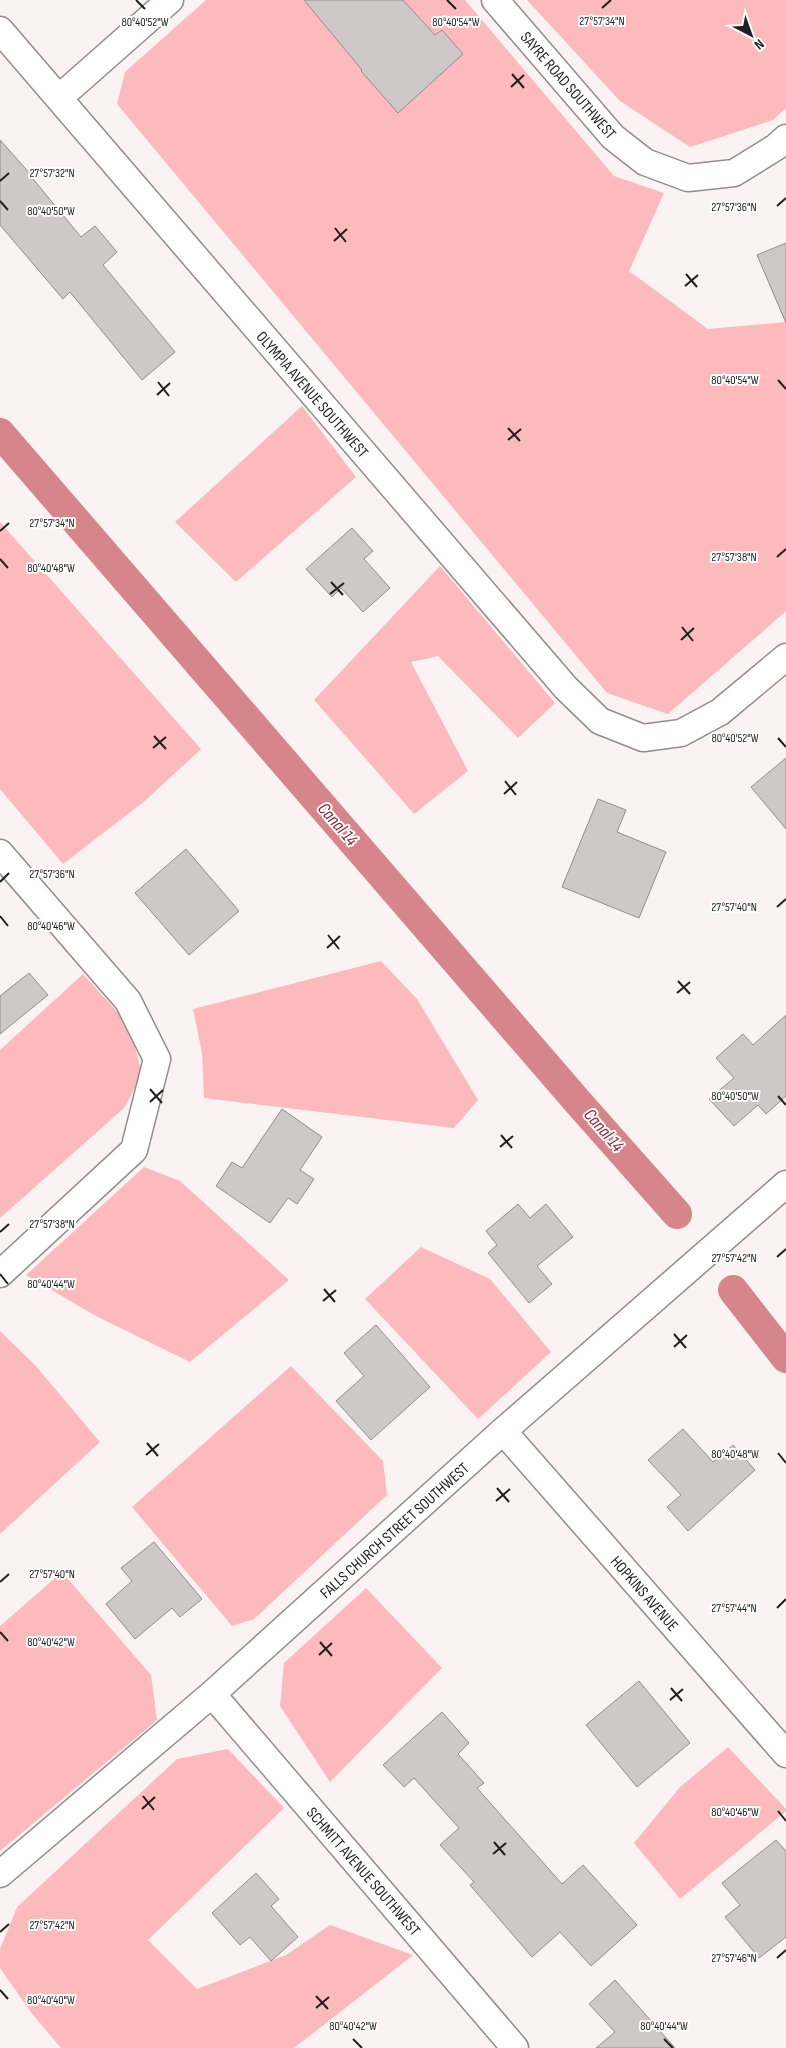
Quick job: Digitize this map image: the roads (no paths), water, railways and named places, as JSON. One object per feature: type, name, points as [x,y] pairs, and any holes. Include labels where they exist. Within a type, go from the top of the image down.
[{"type":"street","points":[[59,98],[170,0]]},
{"type":"street","name":"SAYRE ROAD SOUTHWEST","points":[[495,0],[613,137],[645,162],[688,178],[734,172],[776,147],[786,138]]},
{"type":"street","name":"OLYMPIA AVENUE SOUTHWEST","points":[[0,30],[566,688],[600,721],[643,738],[681,733],[720,712],[786,657]]},
{"type":"street","points":[[0,853],[128,1001],[158,1059],[134,1150],[0,1274]]},
{"type":"street","name":"FALLS CHURCH STREET SOUTHWEST","points":[[0,1874],[212,1694],[503,1431],[786,1184]]},
{"type":"street","name":"HOPKINS AVENUE","points":[[503,1431],[786,1754]]},
{"type":"street","name":"SCHMITT AVENUE SOUTHWEST","points":[[212,1694],[515,2048]]},
{"type":"waterway","name":"Canal 14","points":[[0,433],[577,1101],[677,1214]]},
{"type":"waterway","name":"Canal 14","points":[[733,1290],[786,1358]]}]
